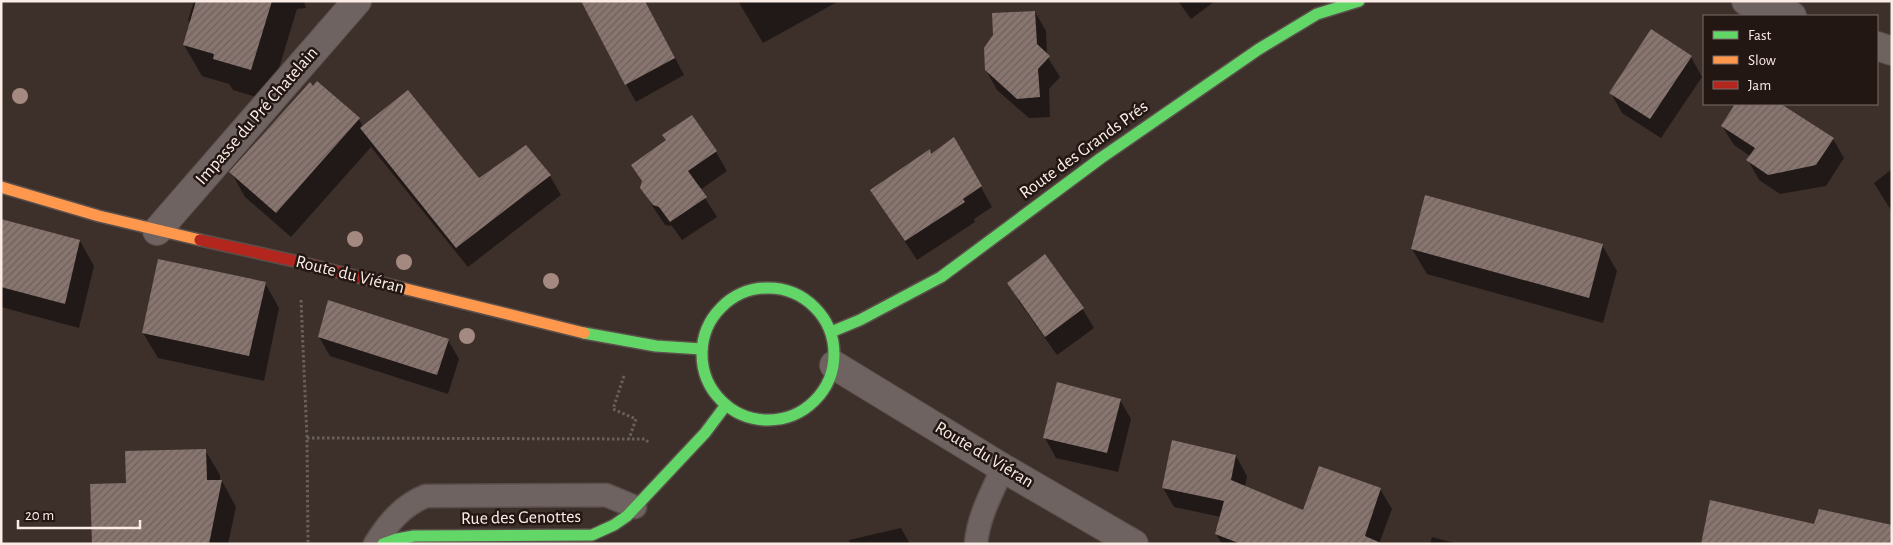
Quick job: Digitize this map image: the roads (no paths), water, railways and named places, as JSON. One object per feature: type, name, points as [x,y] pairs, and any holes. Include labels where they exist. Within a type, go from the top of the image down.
[{"type":"street","name":"Impasse du Pré Chatelain","points":[[156,231],[357,1]]},
{"type":"street","name":"Route des Grands Prés","points":[[831,332],[860,320],[941,277],[1101,158],[1267,44],[1317,14],[1358,1]]},
{"type":"street","points":[[1746,1],[1789,15]]},
{"type":"street","points":[[1878,46],[1892,51]]},
{"type":"street","name":"Route du Viéran","points":[[1,187],[156,231],[299,262],[581,332],[684,349],[702,349]]},
{"type":"street","points":[[767,287],[786,289],[801,295],[814,305],[824,318],[831,332],[835,349],[834,365],[827,385],[815,402],[797,414],[780,420],[761,420],[743,415],[726,405],[714,393],[706,378],[702,362],[702,349],[707,327],[717,311],[731,298],[748,290],[767,287]]},
{"type":"street","name":"Route du Viéran","points":[[834,365],[1134,544]]},
{"type":"street","name":"Rue des Genottes","points":[[383,544],[414,536],[592,535],[614,525],[635,507],[673,468],[726,405]]},
{"type":"lane","points":[[976,544],[977,531],[985,507],[1004,468]]},
{"type":"lane","points":[[376,544],[404,508],[426,496],[606,495],[635,507]]}]
